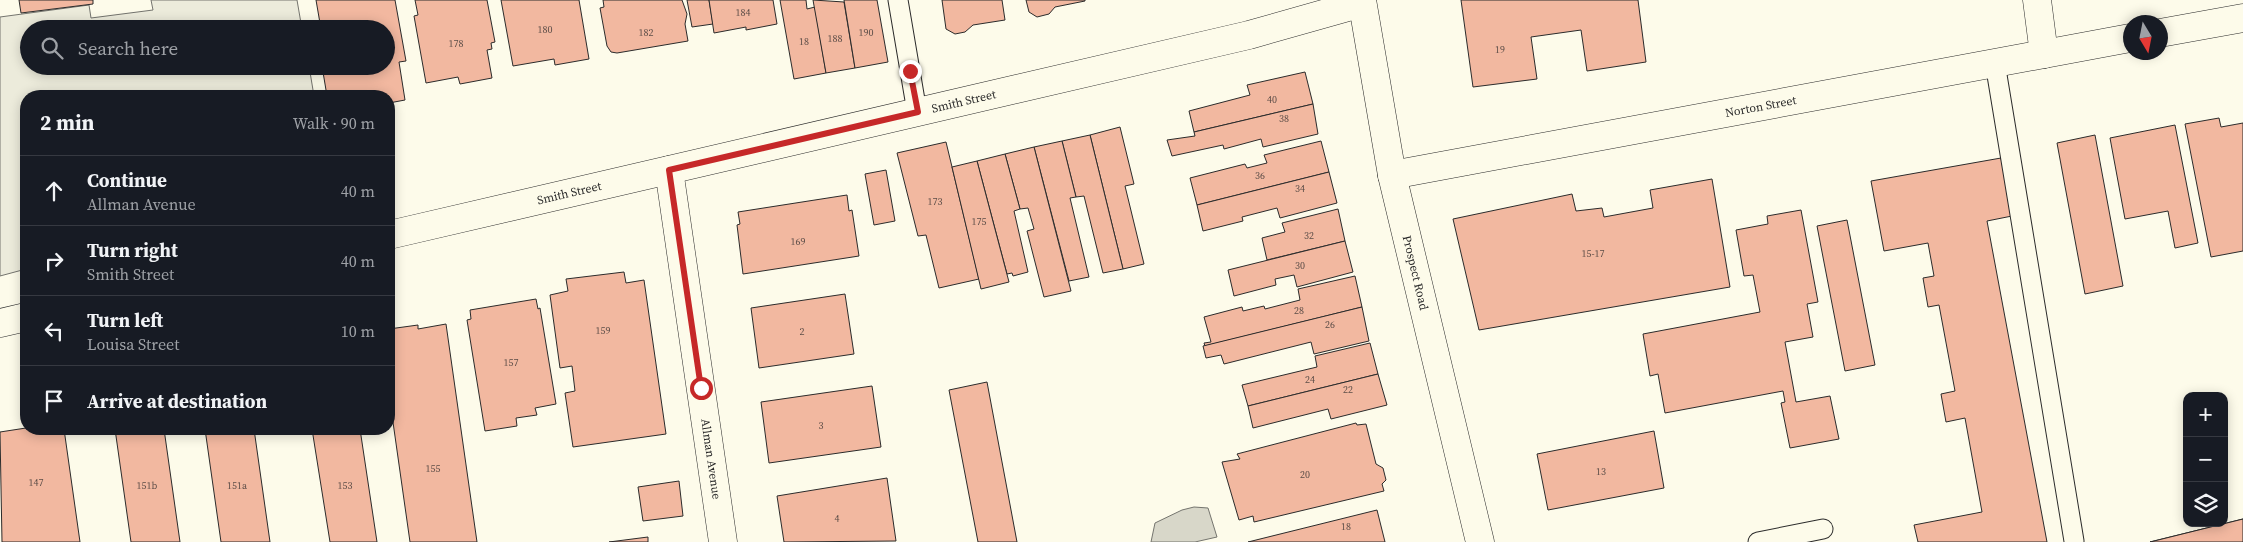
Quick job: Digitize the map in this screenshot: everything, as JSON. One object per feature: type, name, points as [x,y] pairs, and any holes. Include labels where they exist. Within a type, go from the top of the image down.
[{"type":"street","points":[[2037,0],[2044,54]]},
{"type":"street","name":"Smith Street","points":[[395,234],[1249,35],[1362,2]]},
{"type":"street","name":"Prospect Road","points":[[1362,2],[1392,175],[1480,542]]},
{"type":"street","points":[[2168,32],[2243,18]]},
{"type":"street","name":"Norton Street","points":[[1392,175],[2123,39]]},
{"type":"street","name":"Allman Avenue","points":[[669,170],[723,542]]},
{"type":"street","points":[[0,323],[20,319]]},
{"type":"lane","points":[[898,0],[918,112]]},
{"type":"lane","points":[[1995,63],[2074,541]]},
{"type":"lane","points":[[1758,542],[1823,529]]},
{"type":"shaded area","points":[[151,0],[297,0],[300,20],[20,20],[20,75],[310,75],[313,90],[20,90],[20,271],[0,276],[0,17],[89,5],[91,18],[153,10]]},
{"type":"shaded area","points":[[1194,507],[1208,508],[1217,537],[1195,542],[1151,542],[1155,523],[1182,510]]},
{"type":"building","points":[[19,0],[93,0],[93,4],[21,13]]},
{"type":"building","points":[[316,0],[395,0],[406,61],[399,62],[405,100],[395,102],[395,90],[326,90],[324,75],[395,75],[395,20],[319,20]]},
{"type":"building","points":[[415,0],[487,0],[495,42],[491,43],[492,49],[487,50],[492,78],[460,84],[458,77],[426,83],[414,16],[418,15]]},
{"type":"building","points":[[501,0],[579,0],[589,59],[555,65],[554,59],[513,66]]},
{"type":"building","points":[[603,0],[682,0],[687,14],[685,24],[688,41],[617,53],[611,52],[607,46],[600,8],[604,7]]},
{"type":"building","points":[[687,0],[709,0],[713,24],[692,27]]},
{"type":"building","points":[[709,0],[773,0],[777,24],[746,30],[746,27],[714,33]]},
{"type":"building","points":[[780,0],[806,0],[807,9],[815,7],[826,73],[794,79]]},
{"type":"building","points":[[813,0],[844,2],[855,68],[826,73]]},
{"type":"building","points":[[844,0],[877,0],[888,62],[855,68]]},
{"type":"building","points":[[942,0],[1002,0],[1005,20],[973,25],[965,32],[955,34],[946,29]]},
{"type":"building","points":[[1026,0],[1085,1],[1055,7],[1049,14],[1037,17],[1029,12]]},
{"type":"building","points":[[1461,0],[1638,0],[1646,62],[1587,71],[1581,30],[1531,37],[1537,79],[1473,87]]},
{"type":"building","points":[[1305,72],[1313,104],[1194,132],[1189,111],[1250,95],[1247,85]]},
{"type":"building","points":[[1313,104],[1318,134],[1263,147],[1261,139],[1224,149],[1223,145],[1172,156],[1167,140],[1195,136],[1194,132]]},
{"type":"building","points":[[2219,118],[2221,127],[2243,123],[2243,251],[2211,257],[2185,124]]},
{"type":"building","points":[[2175,125],[2198,243],[2175,248],[2168,211],[2125,219],[2110,138]]},
{"type":"building","points":[[1120,127],[1134,184],[1125,186],[1144,264],[1123,269],[1090,135]]},
{"type":"building","points":[[1090,135],[1123,269],[1103,273],[1084,196],[1076,197],[1062,141]]},
{"type":"building","points":[[2095,135],[2123,286],[2085,294],[2057,143]]},
{"type":"building","points":[[1062,141],[1076,197],[1070,198],[1089,277],[1069,281],[1034,147]]},
{"type":"building","points":[[1321,141],[1329,172],[1197,205],[1190,178],[1245,164],[1247,168],[1267,163],[1264,155]]},
{"type":"building","points":[[946,142],[979,279],[939,288],[926,235],[918,236],[897,153]]},
{"type":"building","points":[[1034,147],[1071,291],[1044,297],[1027,231],[1034,229],[1028,208],[1020,209],[1005,154]]},
{"type":"building","points":[[1005,154],[1020,209],[1014,211],[1028,272],[1013,276],[1012,273],[1007,274],[977,161]]},
{"type":"building","points":[[2001,158],[2012,216],[1987,221],[2047,542],[1918,542],[1914,525],[1982,512],[1965,418],[1946,422],[1941,394],[1955,391],[1939,305],[1928,307],[1923,278],[1934,276],[1928,243],[1884,251],[1871,181]]},
{"type":"building","points":[[977,161],[1009,282],[981,289],[952,167]]},
{"type":"building","points":[[886,170],[895,221],[874,225],[865,174]]},
{"type":"building","points":[[1329,172],[1337,203],[1280,218],[1277,208],[1242,217],[1243,221],[1203,231],[1197,205]]},
{"type":"building","points":[[1712,179],[1730,287],[1479,330],[1453,219],[1572,194],[1576,211],[1602,208],[1604,217],[1653,208],[1650,190]]},
{"type":"building","points":[[847,195],[849,211],[852,210],[859,256],[743,274],[737,225],[740,224],[738,212]]},
{"type":"building","points":[[1338,209],[1345,241],[1267,260],[1262,238],[1285,232],[1282,223]]},
{"type":"building","points":[[1801,210],[1818,302],[1807,304],[1813,337],[1785,342],[1796,402],[1830,396],[1839,439],[1790,448],[1781,403],[1785,402],[1783,391],[1665,413],[1658,374],[1650,376],[1643,334],[1760,312],[1753,275],[1744,276],[1736,230],[1768,224],[1767,216]]},
{"type":"building","points":[[1847,220],[1875,365],[1845,371],[1817,226]]},
{"type":"building","points":[[1345,241],[1353,272],[1297,287],[1294,275],[1275,279],[1276,285],[1234,296],[1228,270]]},
{"type":"building","points":[[624,272],[626,283],[644,280],[666,434],[573,447],[565,393],[575,391],[572,366],[560,368],[550,295],[568,291],[566,279]]},
{"type":"building","points":[[1355,276],[1362,307],[1205,346],[1204,343],[1211,342],[1204,317],[1242,307],[1243,311],[1264,306],[1265,309],[1300,300],[1298,289]]},
{"type":"building","points":[[845,294],[854,354],[759,368],[751,308]]},
{"type":"building","points":[[536,299],[538,309],[540,308],[556,404],[535,408],[537,415],[516,418],[517,426],[485,431],[467,320],[471,319],[470,310]]},
{"type":"building","points":[[1362,307],[1369,341],[1314,354],[1311,342],[1224,364],[1221,355],[1206,358],[1203,346]]},
{"type":"building","points":[[446,324],[477,542],[410,542],[395,435],[395,328],[418,325],[418,329]]},
{"type":"building","points":[[1370,343],[1378,374],[1248,406],[1242,385],[1317,367],[1315,356]]},
{"type":"building","points":[[1378,374],[1387,405],[1331,419],[1328,409],[1253,428],[1248,406]]},
{"type":"building","points":[[987,382],[1017,542],[978,542],[949,390]]},
{"type":"building","points":[[872,386],[881,447],[769,463],[761,402]]},
{"type":"building","points":[[1356,423],[1357,425],[1366,424],[1376,464],[1383,468],[1386,480],[1382,484],[1384,491],[1254,522],[1253,516],[1239,520],[1222,462],[1240,459],[1237,454]]},
{"type":"building","points":[[20,429],[20,435],[65,435],[80,542],[2,542],[0,432]]},
{"type":"building","points":[[1654,431],[1664,488],[1548,510],[1537,454]]},
{"type":"building","points":[[116,435],[165,435],[180,542],[131,542]]},
{"type":"building","points":[[206,435],[255,435],[270,542],[221,542]]},
{"type":"building","points":[[313,435],[361,435],[377,542],[330,542]]},
{"type":"building","points":[[887,478],[896,541],[784,542],[777,496]]},
{"type":"building","points":[[679,481],[683,516],[643,521],[638,487]]},
{"type":"building","points":[[1377,510],[1385,542],[1248,542]]},
{"type":"building","points":[[2243,519],[2243,542],[2150,542],[2211,527],[2228,527],[2228,523]]},
{"type":"building","points":[[2243,519],[2243,542],[2150,542],[2211,527],[2228,527],[2228,523]]},
{"type":"building","points":[[648,537],[648,542],[609,542]]},
{"type":"route","points":[[701,388],[669,170],[918,112],[910,71]]}]
